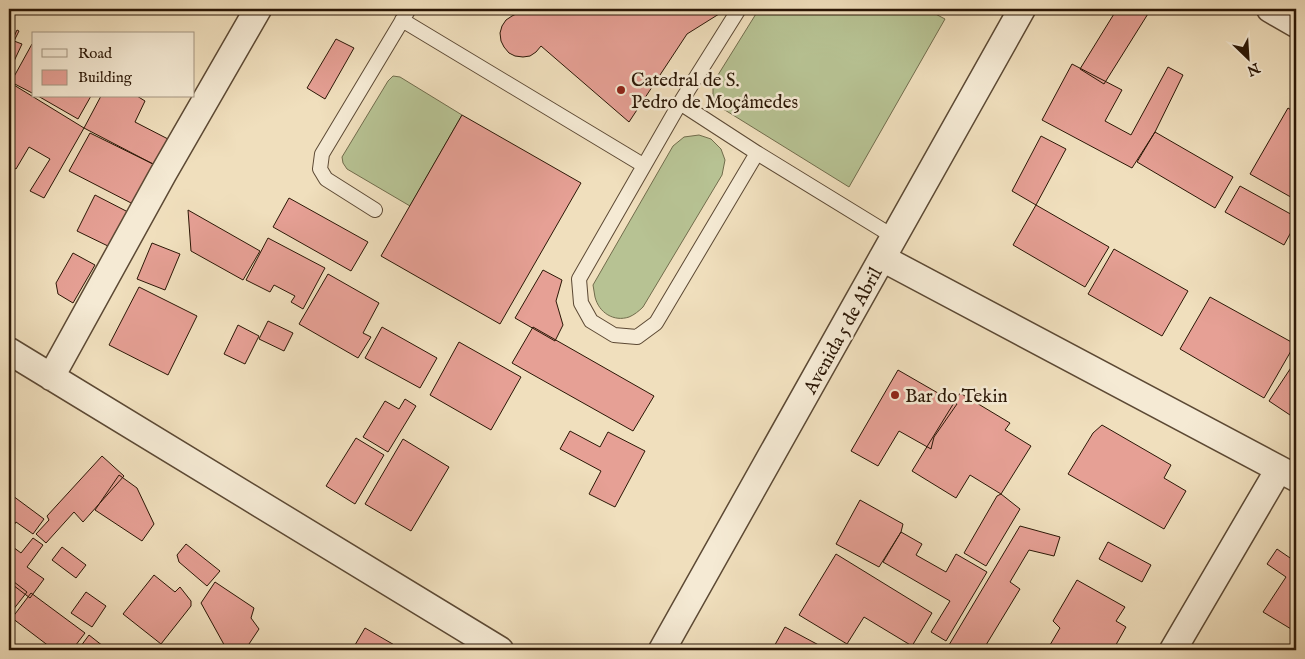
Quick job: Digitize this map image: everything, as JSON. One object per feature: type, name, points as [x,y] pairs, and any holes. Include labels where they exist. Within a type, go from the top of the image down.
[{"type":"street","points":[[51,377],[163,174],[258,9]]},
{"type":"street","name":"Avenida 5 de Abril","points":[[662,650],[1022,9]]},
{"type":"street","points":[[1270,9],[1296,24]]},
{"type":"street","points":[[888,247],[1288,474],[1173,650]]},
{"type":"street","points":[[9,351],[500,650]]},
{"type":"lane","points":[[739,9],[643,165],[578,279],[581,303],[591,321],[614,335],[637,337],[656,323],[758,153]]},
{"type":"lane","points":[[376,210],[326,179],[320,169],[322,154],[405,15],[643,165]]},
{"type":"lane","points":[[680,103],[758,153],[888,247]]},
{"type":"green space","points":[[759,9],[926,9],[945,19],[849,187],[720,107],[713,96],[713,83]]},
{"type":"green space","points":[[393,76],[400,77],[462,115],[410,206],[347,169],[342,157],[388,81]]},
{"type":"green space","points":[[699,135],[711,139],[721,149],[725,160],[722,175],[643,307],[629,317],[618,318],[608,315],[597,303],[593,285],[673,146],[684,137]]},
{"type":"building","name":"Catedral de S. Pedro de Moçâmedes","points":[[526,9],[727,9],[687,34],[629,122],[541,46],[530,56],[515,56],[509,53],[501,41],[500,33],[502,26],[512,16],[518,13],[526,13]]},
{"type":"building","points":[[1117,9],[1151,9],[1104,84],[1080,69]]},
{"type":"building","points":[[17,30],[19,31],[14,41],[22,44],[9,72],[9,39],[12,41]]},
{"type":"building","points":[[336,39],[354,48],[325,99],[307,88]]},
{"type":"building","points":[[32,44],[32,93],[11,82]]},
{"type":"building","points":[[1072,64],[1122,90],[1105,121],[1131,135],[1168,67],[1183,75],[1155,132],[1132,168],[1042,120]]},
{"type":"building","points":[[9,82],[32,96],[32,98],[35,98],[84,128],[44,198],[30,191],[50,159],[29,147],[16,169],[9,165]]},
{"type":"building","points":[[41,98],[90,98],[78,119]]},
{"type":"building","points":[[100,98],[140,98],[145,101],[135,122],[168,139],[155,165],[84,128]]},
{"type":"building","points":[[1288,108],[1296,113],[1296,200],[1250,174]]},
{"type":"building","points":[[462,115],[581,183],[500,324],[381,256]]},
{"type":"building","points":[[1155,132],[1233,177],[1215,208],[1137,162]]},
{"type":"building","points":[[90,133],[155,165],[135,205],[69,171]]},
{"type":"building","points":[[1041,136],[1066,149],[1036,205],[1012,191]]},
{"type":"building","points":[[1240,186],[1296,217],[1296,223],[1284,245],[1225,212]]},
{"type":"building","points":[[95,195],[128,212],[110,247],[77,231]]},
{"type":"building","points":[[289,198],[368,242],[351,271],[273,227]]},
{"type":"building","points":[[1036,205],[1109,247],[1085,287],[1013,245]]},
{"type":"building","points":[[188,210],[260,251],[243,280],[191,251]]},
{"type":"building","points":[[268,238],[325,268],[303,309],[291,302],[295,296],[274,285],[270,292],[246,280]]},
{"type":"building","points":[[152,243],[180,254],[165,290],[137,279]]},
{"type":"building","points":[[1114,249],[1188,291],[1162,336],[1088,294]]},
{"type":"building","points":[[73,253],[95,265],[73,303],[58,294],[56,283]]},
{"type":"building","points":[[543,270],[562,280],[556,301],[563,325],[555,341],[515,318]]},
{"type":"building","points":[[328,274],[379,303],[363,333],[371,337],[358,358],[299,324]]},
{"type":"building","points":[[139,287],[197,316],[168,375],[109,345]]},
{"type":"building","points":[[1210,297],[1295,344],[1264,398],[1180,349]]},
{"type":"building","points":[[268,321],[293,333],[284,351],[259,339]]},
{"type":"building","points":[[238,325],[259,336],[245,364],[224,354]]},
{"type":"building","points":[[382,327],[437,358],[420,388],[365,358]]},
{"type":"building","points":[[533,327],[654,396],[633,431],[512,363]]},
{"type":"building","points":[[459,342],[521,377],[491,430],[430,395]]},
{"type":"building","points":[[1296,360],[1296,419],[1269,401]]},
{"type":"building","points":[[898,370],[957,404],[934,437],[931,449],[899,431],[878,466],[851,451]]},
{"type":"building","points":[[960,393],[1010,423],[1005,430],[1031,446],[1001,494],[970,475],[956,498],[912,471]]},
{"type":"building","points":[[405,399],[416,406],[388,452],[363,437],[385,401],[399,409]]},
{"type":"building","points":[[1102,425],[1171,465],[1164,478],[1186,491],[1164,529],[1068,474],[1093,433]]},
{"type":"building","points":[[570,431],[600,447],[608,432],[645,451],[615,507],[589,494],[601,471],[560,449]]},
{"type":"building","points":[[356,438],[384,455],[355,504],[326,486]]},
{"type":"building","points":[[403,439],[449,467],[411,531],[365,504]]},
{"type":"building","points":[[102,456],[124,476],[83,522],[74,512],[46,543],[36,534],[49,520],[47,516]]},
{"type":"building","points":[[119,475],[137,488],[154,524],[142,541],[95,510]]},
{"type":"building","points":[[9,493],[44,519],[33,534],[16,522],[9,533]]},
{"type":"building","points":[[1001,494],[1020,509],[986,566],[964,553],[997,496]]},
{"type":"building","points":[[860,500],[903,524],[901,532],[879,567],[836,544]]},
{"type":"building","points":[[1020,526],[1060,537],[1054,556],[1029,550],[1010,582],[1020,589],[983,650],[946,650]]},
{"type":"building","points":[[901,532],[922,544],[916,555],[946,572],[956,554],[987,572],[946,641],[931,632],[950,601],[883,562]]},
{"type":"building","points":[[33,538],[43,545],[27,567],[44,579],[30,598],[9,582],[9,544],[21,553]]},
{"type":"building","points":[[1108,542],[1151,565],[1142,582],[1099,559]]},
{"type":"building","points":[[186,544],[220,571],[207,586],[179,562],[177,555]]},
{"type":"building","points":[[62,547],[86,565],[76,578],[52,560]]},
{"type":"building","points":[[1277,549],[1296,562],[1296,632],[1263,612],[1286,577],[1267,564]]},
{"type":"building","points":[[836,554],[932,613],[912,646],[864,617],[847,644],[799,615]]},
{"type":"building","points":[[154,575],[175,592],[180,587],[191,601],[191,606],[161,644],[123,614]]},
{"type":"building","points":[[9,578],[27,592],[9,615]]},
{"type":"building","points":[[1077,580],[1125,607],[1116,621],[1126,627],[1113,650],[1047,650],[1060,628],[1053,621]]},
{"type":"building","points":[[215,582],[254,608],[251,618],[259,629],[245,650],[227,650],[201,603]]},
{"type":"building","points":[[86,592],[106,606],[92,627],[71,613]]},
{"type":"building","points":[[31,593],[85,633],[72,650],[54,650],[12,618]]},
{"type":"building","points":[[785,627],[828,650],[772,650]]},
{"type":"building","points":[[365,628],[403,650],[352,650]]},
{"type":"building","points":[[89,635],[108,650],[78,650]]},
{"type":"place","name":"Catedral de S. Pedro de Moçâmedes","points":[[621,90]]},
{"type":"place","name":"Bar do Tekin","points":[[895,395]]}]
